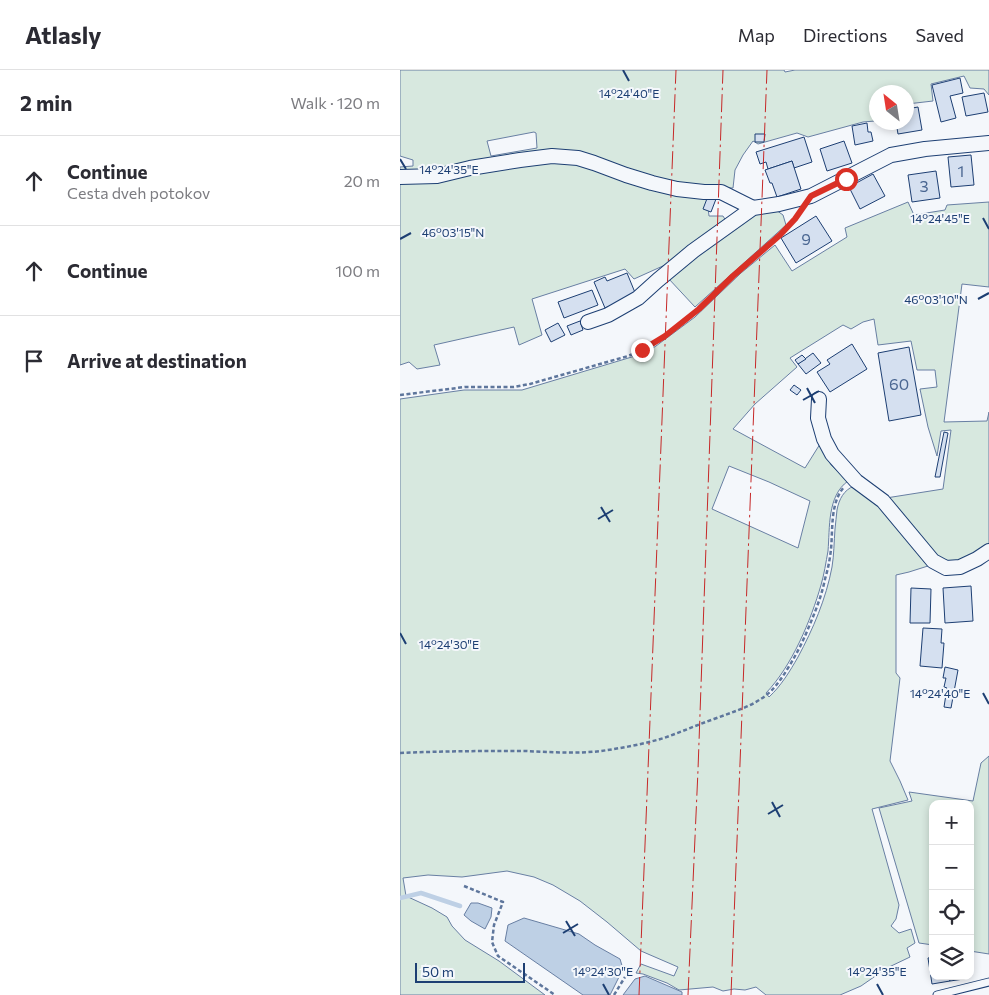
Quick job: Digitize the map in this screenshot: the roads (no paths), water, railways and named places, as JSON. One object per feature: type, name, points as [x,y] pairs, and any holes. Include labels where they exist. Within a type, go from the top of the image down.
[{"type":"street","points":[[588,322],[608,315],[638,298],[693,251],[753,208],[811,196],[891,155],[925,148],[989,143]]},
{"type":"street","points":[[400,177],[436,176],[470,168],[552,156],[578,158],[652,183],[704,192],[721,192],[753,208]]},
{"type":"street","points":[[819,399],[818,418],[824,439],[832,454],[856,481],[883,501],[933,561],[946,568],[960,567],[978,559],[989,551]]},
{"type":"lane","points":[[937,995],[989,982]]},
{"type":"water","points":[[471,903],[478,903],[492,908],[491,917],[485,929],[464,915]]},
{"type":"water","points":[[524,918],[579,934],[620,959],[623,969],[610,995],[583,995],[505,941],[508,925]]},
{"type":"water","points":[[645,976],[682,992],[682,995],[623,995],[635,979]]},
{"type":"waterway","points":[[400,898],[421,893],[460,906]]}]
